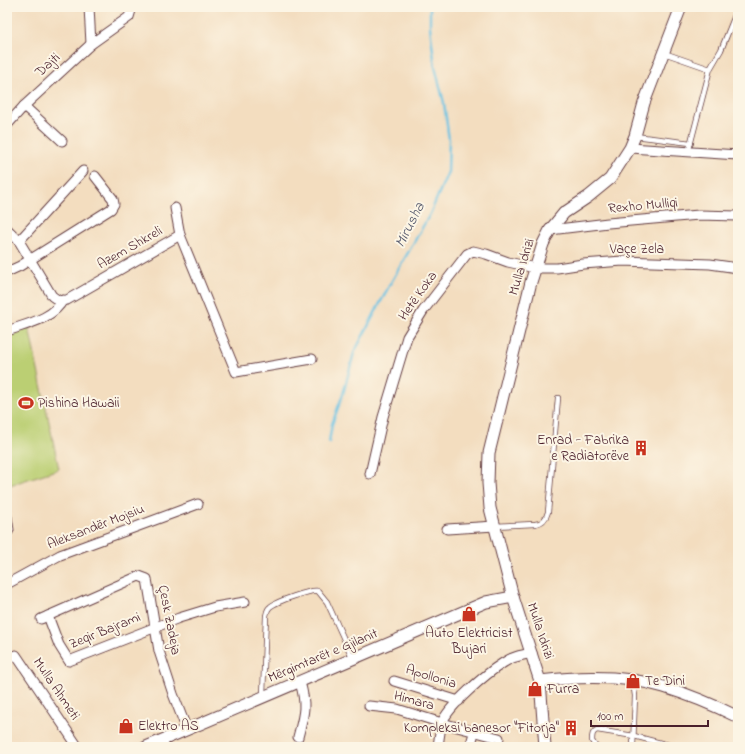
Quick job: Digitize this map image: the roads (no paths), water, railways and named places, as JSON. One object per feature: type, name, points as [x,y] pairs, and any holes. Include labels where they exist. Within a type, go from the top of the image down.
[{"type":"street","points":[[89,7],[92,44]]},
{"type":"street","name":"Dajti","points":[[7,125],[24,106],[92,44],[129,16],[132,7]]},
{"type":"street","name":"Mulla Idrizi","points":[[545,747],[540,681],[513,597],[490,508],[489,453],[543,244],[550,230],[564,213],[610,180],[630,148],[635,136],[644,103],[681,7]]},
{"type":"street","points":[[24,106],[62,141]]},
{"type":"street","points":[[630,148],[688,153],[738,155]]},
{"type":"street","points":[[19,241],[83,171]]},
{"type":"street","points":[[7,272],[31,259],[111,209],[114,204],[113,199],[95,176]]},
{"type":"street","points":[[175,208],[180,235]]},
{"type":"street","name":"Rexho Mulliqi","points":[[550,230],[699,215],[738,216]]},
{"type":"street","points":[[7,228],[19,241],[31,259],[52,296],[59,300],[63,300],[59,307],[47,316],[7,331]]},
{"type":"street","name":"Azem Shkreli","points":[[63,300],[67,300],[180,235],[236,372],[312,359]]},
{"type":"street","name":"Hetë Koka","points":[[370,474],[383,417],[407,337],[423,311],[460,262],[467,254],[473,252],[486,254],[508,262],[536,268]]},
{"type":"street","name":"Vaçe Zela","points":[[536,268],[557,268],[583,264],[623,261],[710,264],[738,268]]},
{"type":"street","name":"Aleksandër Mojsiu","points":[[7,584],[60,555],[198,504]]},
{"type":"street","points":[[7,517],[9,530],[7,533]]},
{"type":"street","points":[[447,529],[495,526]]},
{"type":"street","name":"Çesk Zadeja","points":[[45,618],[139,576],[147,579],[159,650],[187,730]]},
{"type":"street","name":"Mërgimtarët e Gjilanit","points":[[146,747],[486,602],[513,597]]},
{"type":"street","name":"Zeqir Bajrami","points":[[45,618],[69,661],[156,626],[215,608],[245,602]]},
{"type":"street","name":"Apollonia","points":[[442,723],[447,714],[472,687],[502,663],[513,657],[532,653]]},
{"type":"street","name":"Mulla Ahmeti","points":[[7,658],[16,655],[78,747]]},
{"type":"street","points":[[540,681],[594,678],[633,681],[663,686],[710,703],[738,717]]},
{"type":"street","name":"Apollonia","points":[[394,681],[460,701]]},
{"type":"street","points":[[298,737],[304,714],[304,703],[300,682]]},
{"type":"street","name":"Himara","points":[[369,706],[397,708],[442,723],[499,738]]},
{"type":"street","points":[[438,747],[442,723]]},
{"type":"street","points":[[470,747],[474,732]]},
{"type":"lane","points":[[688,153],[710,70],[721,50],[738,8]]},
{"type":"lane","points":[[663,52],[710,70]]},
{"type":"lane","points":[[635,136],[691,143]]},
{"type":"lane","points":[[495,526],[535,524],[542,522],[545,518],[548,508],[558,398]]},
{"type":"lane","points":[[263,698],[266,616],[268,608],[275,604],[306,592],[315,590],[320,592],[327,602],[356,658]]},
{"type":"lane","points":[[633,681],[635,696],[633,747]]},
{"type":"lane","points":[[596,747],[592,741],[592,734],[597,730],[634,736],[676,747]]},
{"type":"waterway","name":"Mirusha","points":[[329,442],[332,424],[343,394],[354,353],[389,286],[430,214],[448,172],[449,140],[444,103],[435,67],[430,27],[430,7]]},
{"type":"place","name":"Pishina Hawaii","points":[[26,403]]},
{"type":"place","name":"Enrad - Fabrika e Radiatorëve","points":[[641,448]]},
{"type":"place","name":"Auto Elektricist Bujari","points":[[469,614]]},
{"type":"place","name":"Te Dini","points":[[633,681]]},
{"type":"place","name":"Furra","points":[[535,689]]},
{"type":"place","name":"Elektro AS","points":[[126,726]]},
{"type":"place","name":"Kompleksi banesor \"Fitorja\"","points":[[571,728]]}]
